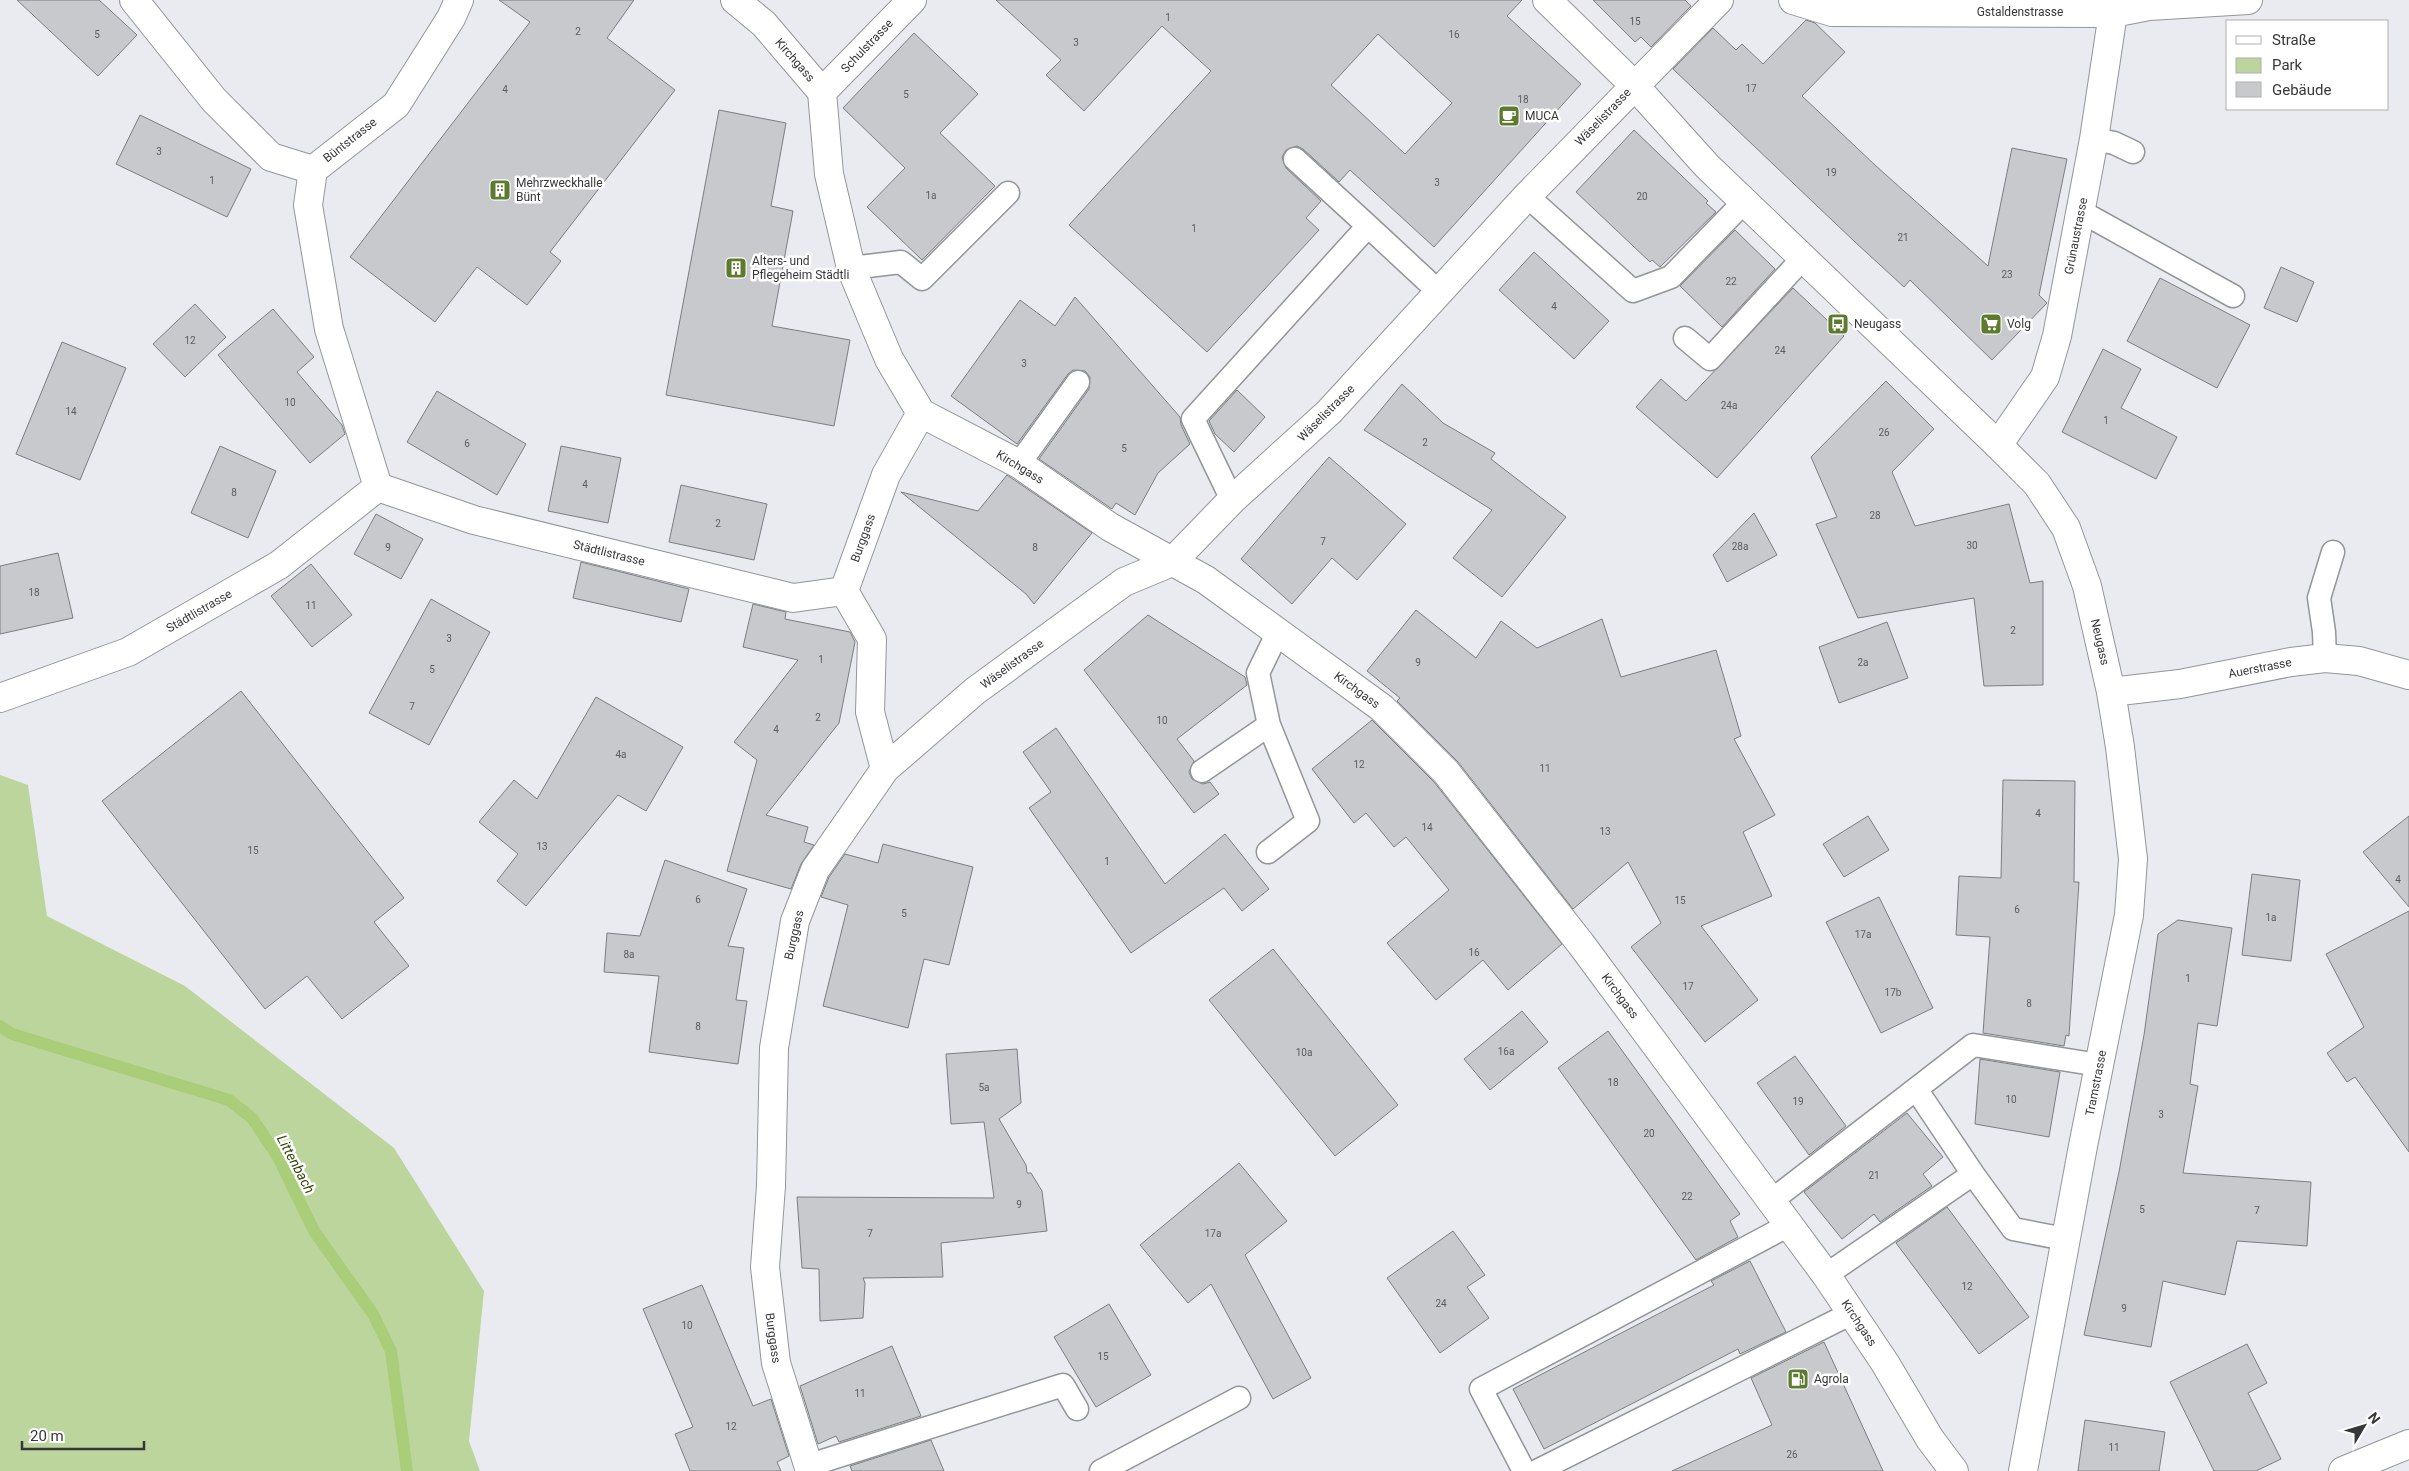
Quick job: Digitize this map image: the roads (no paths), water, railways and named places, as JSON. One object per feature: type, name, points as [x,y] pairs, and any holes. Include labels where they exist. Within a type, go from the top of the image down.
[{"type":"street","name":"Büntstrasse","points":[[134,0],[214,100],[271,157],[312,170],[396,105],[451,18],[459,0]]},
{"type":"street","name":"Kirchgass","points":[[734,0],[764,24],[822,92],[828,174],[851,268],[889,359],[921,413],[1019,464],[1110,527],[1206,580],[1382,708],[1446,772],[1581,944],[1826,1275],[1885,1363],[1930,1438],[1954,1471]]},
{"type":"street","name":"Schulstrasse","points":[[822,92],[912,0]]},
{"type":"street","name":"Neugass","points":[[1547,0],[1634,85],[1707,166],[2037,484],[2066,528],[2087,586],[2111,692]]},
{"type":"street","name":"Wäselistrasse","points":[[885,769],[975,691],[1124,582],[1172,562],[1232,500],[1329,412],[1526,196],[1719,0]]},
{"type":"street","name":"Gstaldenstrasse","points":[[1793,0],[1832,12],[2113,13],[2149,6],[2248,0]]},
{"type":"street","name":"Grünaustrasse","points":[[1998,445],[2045,377],[2057,336],[2094,139],[2113,13]]},
{"type":"street","points":[[312,170],[308,205],[329,329],[378,487]]},
{"type":"street","name":"Burggass","points":[[844,591],[886,475],[921,413]]},
{"type":"street","name":"Städtlistrasse","points":[[0,698],[128,652],[279,565],[378,487],[474,520],[792,598],[844,591]]},
{"type":"street","points":[[844,591],[872,639],[870,712],[885,769]]},
{"type":"street","name":"Auerstrasse","points":[[2111,692],[2180,684],[2290,662],[2325,658],[2358,661],[2409,675]]},
{"type":"street","name":"Tramstrasse","points":[[2023,1471],[2065,1239],[2128,916],[2133,859],[2122,756],[2111,692]]},
{"type":"street","name":"Burggass","points":[[809,1468],[776,1363],[764,1267],[771,1186],[774,1048],[795,921],[815,870],[885,769]]},
{"type":"street","points":[[2343,1471],[2409,1444]]},
{"type":"lane","points":[[2094,139],[2114,143],[2133,152]]},
{"type":"lane","points":[[1295,159],[1438,291]]},
{"type":"lane","points":[[851,268],[901,262],[922,279],[1008,193]]},
{"type":"lane","points":[[1526,196],[1633,291],[1671,277],[1744,202]]},
{"type":"lane","points":[[2080,211],[2233,296]]},
{"type":"lane","points":[[1232,500],[1193,419],[1368,226]]},
{"type":"lane","points":[[1686,338],[1710,360],[1802,258]]},
{"type":"lane","points":[[1019,464],[1078,382]]},
{"type":"lane","points":[[2325,658],[2324,632],[2319,598],[2333,552]]},
{"type":"lane","points":[[1268,852],[1308,821],[1269,725],[1258,673],[1278,632]]},
{"type":"lane","points":[[1202,771],[1269,725]]},
{"type":"lane","points":[[1771,1201],[1973,1045],[2099,1065]]},
{"type":"lane","points":[[1916,1089],[1973,1174],[2013,1229],[2065,1239]]},
{"type":"lane","points":[[1826,1275],[1973,1174]]},
{"type":"lane","points":[[1524,1471],[1481,1389],[1789,1225]]},
{"type":"lane","points":[[1537,1471],[1852,1313]]},
{"type":"lane","points":[[809,1468],[1063,1385],[1077,1409]]},
{"type":"lane","points":[[1101,1471],[1239,1398]]},
{"type":"waterway","name":"Littenbach","points":[[0,1026],[12,1034],[229,1100],[252,1118],[278,1157],[314,1231],[373,1314],[391,1351],[407,1471]]},
{"type":"place","name":"MUCA","points":[[1509,116]]},
{"type":"place","name":"Mehrzweckhalle Bünt","points":[[500,190]]},
{"type":"place","name":"Alters- und Pflegeheim Städtli","points":[[736,268]]},
{"type":"place","name":"Neugass","points":[[1838,324]]},
{"type":"place","name":"Volg","points":[[1991,324]]},
{"type":"place","name":"Agrola","points":[[1798,1379]]}]
